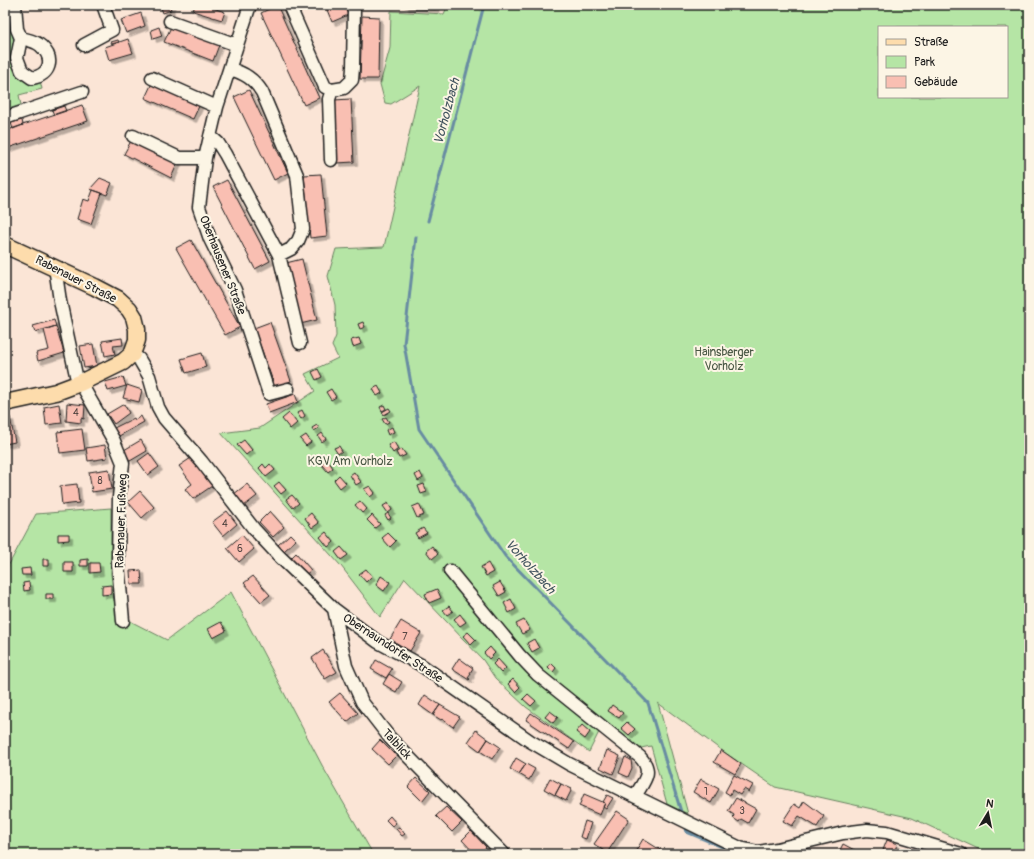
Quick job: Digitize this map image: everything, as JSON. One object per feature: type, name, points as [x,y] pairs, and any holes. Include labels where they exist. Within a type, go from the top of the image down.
[{"type":"main road","name":"Rabenauer Straße","points":[[5,245],[55,267],[76,273],[114,297],[128,309],[134,318],[137,329],[137,340],[132,354]]},
{"type":"main road","points":[[5,403],[56,392],[80,383],[123,362],[132,354]]},
{"type":"street","points":[[15,5],[17,29],[21,38]]},
{"type":"street","points":[[84,45],[112,30],[103,5]]},
{"type":"street","name":"Oberhausener Straße","points":[[250,5],[217,107],[205,158],[199,207],[210,239],[235,290],[269,394],[288,389]]},
{"type":"street","points":[[289,5],[320,77],[326,87],[332,90],[344,88],[352,80],[354,10],[352,5]]},
{"type":"street","points":[[170,21],[237,45]]},
{"type":"street","points":[[230,69],[242,73],[255,82],[262,92],[297,175],[303,229],[298,242],[291,249],[279,255]]},
{"type":"street","points":[[152,78],[217,107]]},
{"type":"street","points":[[331,160],[329,99],[332,90]]},
{"type":"street","points":[[5,118],[82,92]]},
{"type":"street","points":[[133,136],[178,158],[205,158]]},
{"type":"street","points":[[210,136],[218,143],[225,154],[279,255],[300,342]]},
{"type":"street","name":"Rabenauer Fußweg","points":[[55,267],[60,301],[76,375],[114,441],[123,463],[119,497],[118,563],[123,621]]},
{"type":"street","name":"Obernaundorfer Straße","points":[[132,354],[139,359],[149,376],[158,407],[164,418],[202,462],[254,529],[279,556],[334,609],[378,642],[421,665],[530,741],[569,764],[740,848],[758,852],[844,833],[867,830],[886,832],[961,854]]},
{"type":"street","points":[[450,571],[520,656],[538,675],[645,762],[648,769],[646,777],[635,796]]},
{"type":"street","name":"Talblick","points":[[334,609],[346,666],[362,702],[390,738],[504,854]]},
{"type":"green space","points":[[5,5],[12,5],[13,37],[18,76],[21,78],[39,76],[42,89],[19,95],[21,105],[5,110]]},
{"type":"green space","name":"Hainsberger Vorholz","points":[[448,5],[1029,5],[1029,854],[989,854],[912,818],[775,787],[721,750],[658,703],[688,814],[667,804],[651,746],[636,749],[603,724],[589,752],[526,707],[495,678],[483,660],[405,578],[380,617],[341,566],[221,433],[260,428],[315,391],[305,374],[338,358],[332,346],[336,336],[335,305],[328,276],[336,249],[384,247],[420,86],[391,104],[385,103],[380,84],[390,48],[391,11],[444,14]]},
{"type":"green space","points":[[111,508],[111,574],[114,601],[132,622],[167,640],[231,592],[324,769],[373,854],[5,854],[5,572],[36,514]]},
{"type":"building","points":[[160,5],[172,5],[170,6],[171,10],[163,13]]},
{"type":"building","points":[[195,5],[204,5],[225,12],[222,20],[193,11]]},
{"type":"building","points":[[277,5],[319,98],[304,105],[261,13]]},
{"type":"building","points":[[325,5],[344,5],[348,15],[332,22]]},
{"type":"building","points":[[405,5],[436,5],[436,9],[405,7]]},
{"type":"building","points":[[141,13],[145,26],[126,33],[121,20]]},
{"type":"building","points":[[362,16],[379,17],[378,79],[360,79]]},
{"type":"building","points":[[159,27],[162,36],[153,39],[151,30]]},
{"type":"building","points":[[171,27],[219,45],[213,61],[164,42]]},
{"type":"building","points":[[128,39],[133,53],[109,60],[105,47]]},
{"type":"building","points":[[118,40],[119,42],[112,44],[111,42]]},
{"type":"building","points":[[152,83],[200,104],[193,119],[145,98]]},
{"type":"building","points":[[249,90],[288,173],[274,180],[234,97]]},
{"type":"building","points":[[351,99],[354,162],[337,163],[334,100]]},
{"type":"building","points":[[82,105],[88,121],[5,149],[5,131]]},
{"type":"building","points":[[64,106],[66,111],[54,115],[52,110]]},
{"type":"building","points":[[22,120],[23,125],[13,129],[11,123]]},
{"type":"building","points":[[132,139],[178,162],[171,178],[124,154]]},
{"type":"building","points":[[321,174],[327,236],[310,238],[304,175]]},
{"type":"building","points":[[100,178],[112,183],[107,195],[90,189]]},
{"type":"building","points":[[227,180],[270,261],[255,269],[213,187]]},
{"type":"building","points":[[93,190],[102,193],[91,224],[77,219],[83,199],[89,201]]},
{"type":"building","points":[[191,240],[240,327],[225,335],[176,248]]},
{"type":"building","points":[[302,259],[317,320],[300,324],[286,263]]},
{"type":"building","points":[[54,320],[56,326],[35,332],[33,326]]},
{"type":"building","points":[[270,322],[291,381],[275,387],[254,328]]},
{"type":"building","points":[[363,322],[365,327],[360,329],[358,324]]},
{"type":"building","points":[[56,326],[64,353],[38,361],[36,353],[49,350],[44,330]]},
{"type":"building","points":[[122,338],[123,345],[113,346],[115,354],[105,356],[102,341]]},
{"type":"building","points":[[359,338],[361,344],[353,347],[351,340]]},
{"type":"building","points":[[93,344],[97,366],[84,368],[80,346]]},
{"type":"building","points":[[202,353],[206,367],[186,373],[181,359]]},
{"type":"building","points":[[318,369],[322,377],[316,380],[312,372]]},
{"type":"building","points":[[123,377],[126,386],[108,391],[105,382]]},
{"type":"building","points":[[127,385],[142,390],[139,402],[123,398]]},
{"type":"building","points":[[378,386],[382,393],[377,396],[373,389]]},
{"type":"building","points":[[331,389],[336,397],[331,400],[326,392]]},
{"type":"building","points":[[295,394],[298,402],[269,413],[266,404]]},
{"type":"building","points":[[67,403],[85,405],[84,419],[81,418],[81,423],[66,421]]},
{"type":"building","points":[[59,404],[62,423],[46,425],[44,407]]},
{"type":"building","points":[[124,404],[129,413],[114,424],[107,414]]},
{"type":"building","points":[[384,405],[386,409],[382,411],[380,407]]},
{"type":"building","points":[[389,408],[391,411],[384,415],[382,412]]},
{"type":"building","points":[[302,410],[305,416],[301,419],[297,413]]},
{"type":"building","points":[[289,413],[297,423],[290,429],[282,419]]},
{"type":"building","points":[[141,416],[144,422],[119,436],[114,428],[134,418],[135,420]]},
{"type":"building","points":[[10,417],[15,442],[5,444],[5,418]]},
{"type":"building","points":[[386,417],[389,422],[385,424],[382,419]]},
{"type":"building","points":[[317,425],[319,428],[314,431],[312,428]]},
{"type":"building","points":[[392,427],[394,432],[388,435],[386,430]]},
{"type":"building","points":[[82,429],[85,450],[60,453],[57,432]]},
{"type":"building","points":[[322,433],[326,439],[322,442],[318,436]]},
{"type":"building","points":[[306,435],[311,442],[306,446],[300,439]]},
{"type":"building","points":[[141,440],[147,451],[130,461],[124,450]]},
{"type":"building","points":[[244,440],[252,450],[246,455],[237,445]]},
{"type":"building","points":[[394,442],[398,449],[393,453],[388,445]]},
{"type":"building","points":[[105,445],[107,458],[88,461],[86,448]]},
{"type":"building","points":[[339,446],[342,451],[338,454],[334,448]]},
{"type":"building","points":[[402,449],[406,455],[399,458],[396,452]]},
{"type":"building","points":[[149,453],[159,467],[148,475],[138,461]]},
{"type":"building","points":[[191,458],[212,486],[193,499],[185,489],[192,484],[179,466]]},
{"type":"building","points":[[327,459],[333,468],[328,472],[321,464]]},
{"type":"building","points":[[263,464],[266,468],[270,464],[275,470],[266,477],[259,468]]},
{"type":"building","points":[[109,469],[112,489],[92,492],[89,472]]},
{"type":"building","points":[[354,472],[361,482],[356,485],[350,475]]},
{"type":"building","points":[[420,472],[423,478],[418,481],[415,475]]},
{"type":"building","points":[[339,475],[346,483],[340,488],[334,480]]},
{"type":"building","points":[[279,482],[286,490],[281,494],[274,486]]},
{"type":"building","points":[[77,484],[79,503],[62,505],[60,486]]},
{"type":"building","points":[[247,484],[257,496],[244,506],[234,494]]},
{"type":"building","points":[[424,484],[427,492],[421,494],[418,486]]},
{"type":"building","points":[[370,486],[375,493],[370,497],[364,489]]},
{"type":"building","points":[[140,491],[154,507],[142,518],[128,502]]},
{"type":"building","points":[[292,495],[299,503],[293,508],[286,499]]},
{"type":"building","points":[[360,501],[367,509],[362,513],[355,505]]},
{"type":"building","points":[[388,503],[392,510],[388,513],[383,506]]},
{"type":"building","points":[[419,504],[424,515],[417,518],[412,507]]},
{"type":"building","points":[[227,511],[237,524],[223,536],[212,522]]},
{"type":"building","points":[[270,511],[284,527],[273,537],[259,522]]},
{"type":"building","points":[[311,513],[319,523],[312,528],[305,518]]},
{"type":"building","points":[[388,513],[391,518],[388,520],[385,515]]},
{"type":"building","points":[[372,515],[380,524],[375,528],[367,520]]},
{"type":"building","points":[[423,528],[427,533],[418,538],[415,533]]},
{"type":"building","points":[[326,532],[334,542],[328,547],[320,537]]},
{"type":"building","points":[[388,533],[396,541],[390,547],[382,538]]},
{"type":"building","points":[[58,534],[69,534],[69,540],[58,541]]},
{"type":"building","points":[[290,534],[296,540],[284,551],[278,545]]},
{"type":"building","points":[[242,535],[254,549],[239,562],[227,548]]},
{"type":"building","points":[[432,546],[438,554],[432,559],[426,551]]},
{"type":"building","points":[[341,547],[348,555],[341,560],[335,552]]},
{"type":"building","points":[[296,553],[311,570],[303,577],[288,561]]},
{"type":"building","points":[[43,559],[49,559],[49,566],[43,566]]},
{"type":"building","points":[[88,559],[88,566],[80,566],[80,560]]},
{"type":"building","points":[[64,562],[73,562],[73,572],[64,572]]},
{"type":"building","points":[[90,563],[99,563],[100,572],[90,573]]},
{"type":"building","points":[[488,563],[493,572],[486,576],[481,567]]},
{"type":"building","points":[[30,568],[31,575],[22,575],[21,569]]},
{"type":"building","points":[[366,569],[372,576],[366,582],[359,574]]},
{"type":"building","points":[[141,570],[142,584],[131,584],[130,571]]},
{"type":"building","points":[[253,576],[270,595],[261,602],[244,583]]},
{"type":"building","points":[[381,576],[390,582],[384,591],[376,585]]},
{"type":"building","points":[[29,582],[30,590],[24,591],[23,583]]},
{"type":"building","points":[[500,582],[506,592],[499,596],[493,586]]},
{"type":"building","points":[[111,585],[111,594],[102,595],[102,586]]},
{"type":"building","points":[[437,589],[441,598],[429,603],[425,594]]},
{"type":"building","points":[[46,594],[53,594],[53,599],[46,599]]},
{"type":"building","points":[[511,599],[516,609],[509,613],[504,603]]},
{"type":"building","points":[[449,606],[453,611],[447,615],[443,610]]},
{"type":"building","points":[[460,614],[466,622],[460,626],[454,619]]},
{"type":"building","points":[[524,620],[530,630],[522,634],[516,624]]},
{"type":"building","points":[[401,621],[421,633],[410,651],[390,639]]},
{"type":"building","points":[[221,622],[226,631],[213,638],[208,629]]},
{"type":"building","points":[[468,632],[476,640],[471,645],[463,636]]},
{"type":"building","points":[[534,639],[539,648],[532,652],[527,643]]},
{"type":"building","points":[[490,647],[495,653],[489,659],[484,653]]},
{"type":"building","points":[[323,650],[337,672],[325,679],[312,658]]},
{"type":"building","points":[[459,658],[473,668],[468,678],[470,679],[469,680],[452,669]]},
{"type":"building","points":[[498,659],[506,668],[501,673],[493,664]]},
{"type":"building","points":[[376,660],[392,669],[386,678],[371,669]]},
{"type":"building","points":[[551,663],[556,668],[553,672],[548,667]]},
{"type":"building","points":[[389,674],[402,682],[396,692],[383,684]]},
{"type":"building","points":[[513,679],[520,687],[515,692],[508,684]]},
{"type":"building","points":[[340,693],[358,713],[347,722],[329,702]]},
{"type":"building","points":[[528,694],[536,701],[531,706],[523,699]]},
{"type":"building","points":[[425,695],[440,705],[433,715],[419,705]]},
{"type":"building","points":[[440,705],[460,717],[453,727],[442,719],[441,720],[433,715]]},
{"type":"building","points":[[612,705],[623,713],[619,718],[608,711]]},
{"type":"building","points":[[550,711],[558,717],[553,723],[545,717]]},
{"type":"building","points":[[531,713],[574,742],[569,749],[526,720]]},
{"type":"building","points":[[627,722],[635,729],[629,735],[621,728]]},
{"type":"building","points":[[582,725],[590,732],[585,739],[576,732]]},
{"type":"building","points":[[476,730],[488,739],[480,751],[468,742]]},
{"type":"building","points":[[488,739],[500,747],[492,759],[480,751]]},
{"type":"building","points":[[380,740],[396,756],[388,764],[372,749]]},
{"type":"building","points":[[607,750],[620,756],[613,774],[600,768]]},
{"type":"building","points":[[721,750],[741,764],[735,774],[714,762]]},
{"type":"building","points":[[625,757],[631,760],[632,768],[628,777],[619,773]]},
{"type":"building","points":[[516,758],[526,764],[519,774],[510,769]]},
{"type":"building","points":[[526,764],[535,769],[529,780],[519,774]]},
{"type":"building","points":[[734,775],[753,785],[749,792],[744,789],[740,795],[732,790],[730,795],[725,792]]},
{"type":"building","points":[[416,778],[430,791],[422,801],[408,787]]},
{"type":"building","points":[[550,778],[561,784],[555,795],[544,789]]},
{"type":"building","points":[[701,779],[719,789],[711,803],[693,792]]},
{"type":"building","points":[[561,784],[572,789],[566,801],[555,795]]},
{"type":"building","points":[[584,794],[605,803],[600,815],[579,806]]},
{"type":"building","points":[[607,795],[613,798],[606,809],[603,807],[605,803],[603,802]]},
{"type":"building","points":[[736,798],[756,809],[748,823],[741,819],[739,822],[733,818],[734,815],[728,811]]},
{"type":"building","points":[[804,801],[824,816],[817,827],[799,816],[792,826],[783,821],[794,804],[800,808]]},
{"type":"building","points":[[446,807],[462,822],[452,832],[436,816]]},
{"type":"building","points":[[617,811],[629,819],[607,853],[594,844]]},
{"type":"building","points":[[390,816],[396,823],[392,826],[386,820]]},
{"type":"building","points":[[585,821],[591,823],[586,839],[580,837]]},
{"type":"building","points":[[399,827],[405,834],[402,836],[396,829]]},
{"type":"building","points":[[471,831],[486,847],[479,854],[475,854],[462,840]]},
{"type":"building","points":[[643,839],[662,851],[660,854],[634,854]]},
{"type":"building","points":[[887,840],[897,844],[894,854],[883,850]]},
{"type":"building","points":[[843,844],[860,853],[838,854]]},
{"type":"building","points":[[871,850],[880,854],[869,854]]},
{"type":"waterway","name":"Vorholzbach","points":[[428,221],[484,5]]},
{"type":"waterway","name":"Vorholzbach","points":[[416,237],[404,344],[419,429],[505,556],[648,703],[682,815]]},
{"type":"waterway","name":"Vorholzbach","points":[[685,825],[687,832],[739,854]]},
{"type":"park label","name":"KGV Am Vorholz","points":[[350,461]]}]
